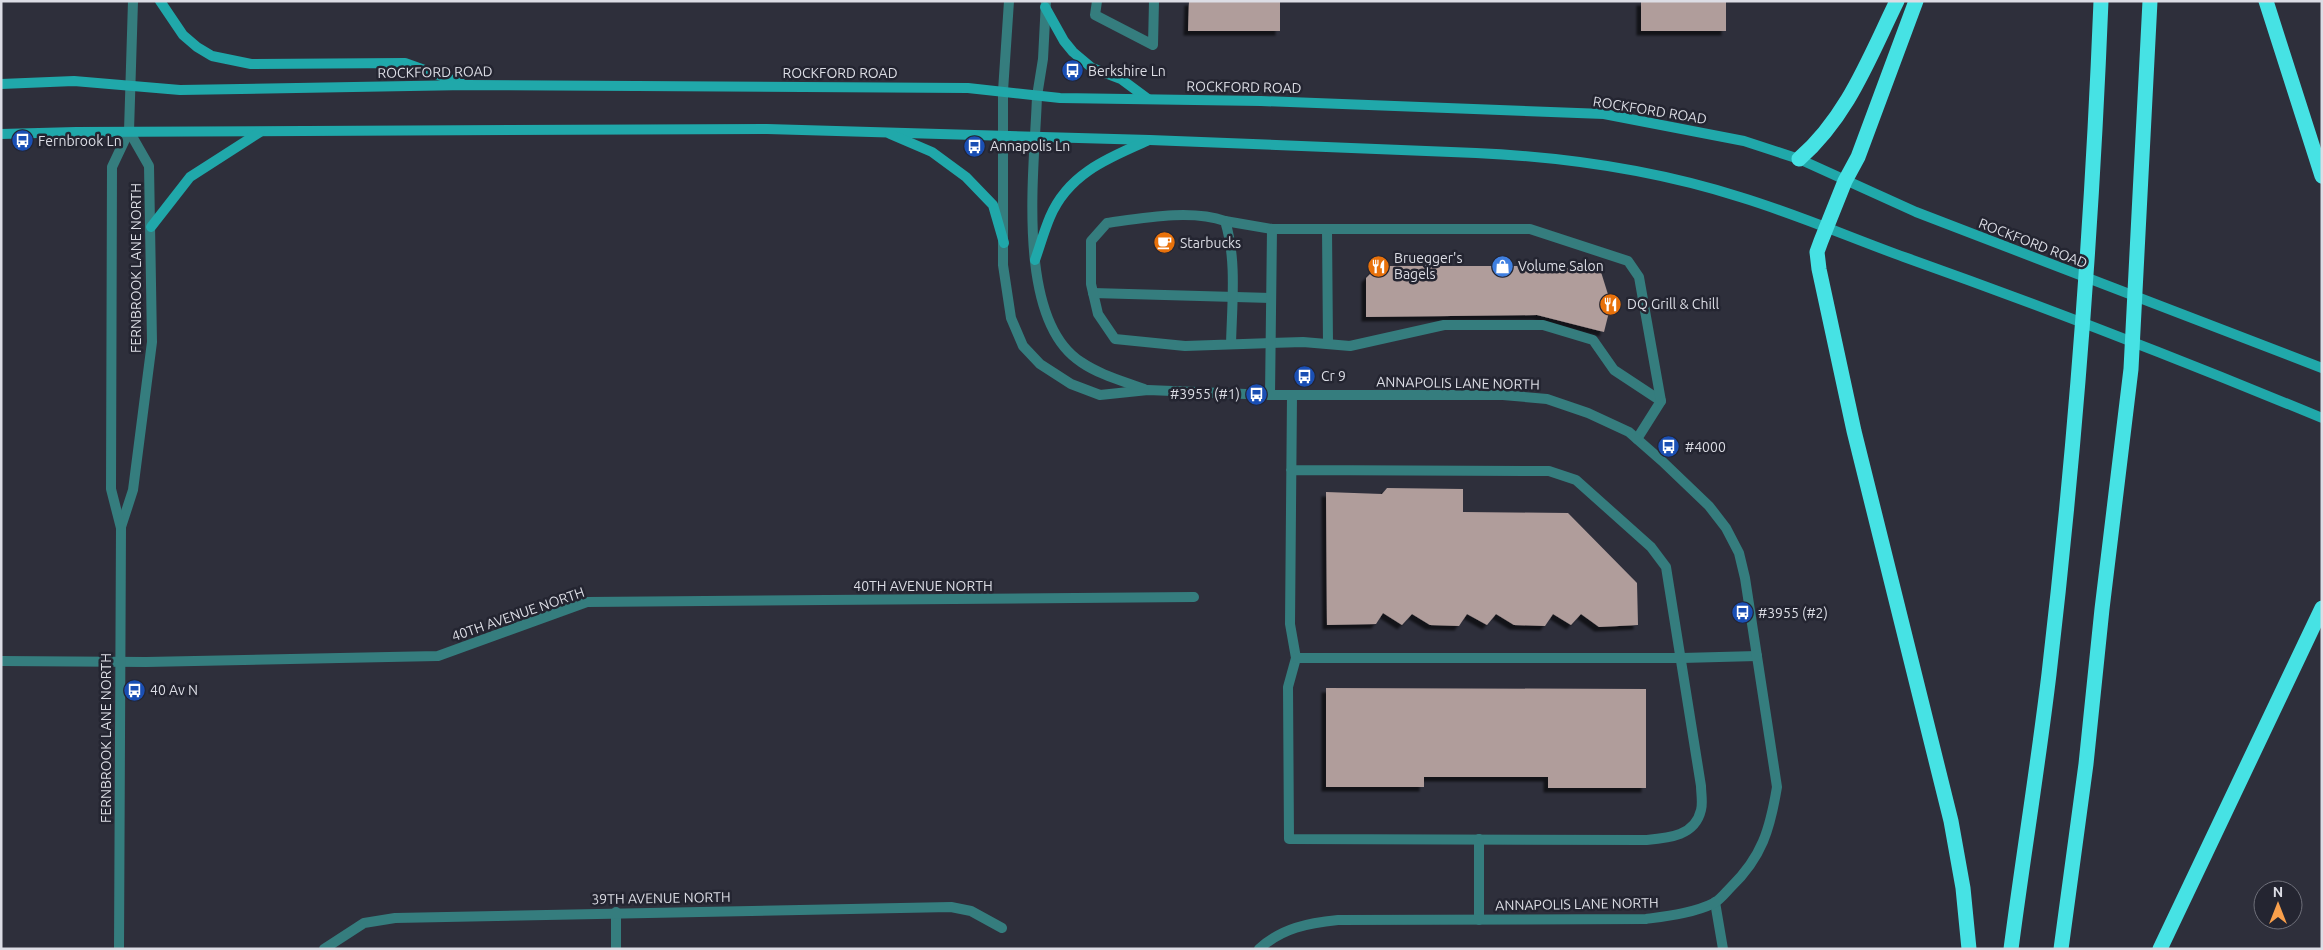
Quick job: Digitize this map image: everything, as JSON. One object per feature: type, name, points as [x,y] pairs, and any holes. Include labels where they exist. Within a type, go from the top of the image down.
[{"type":"highway","points":[[1799,159],[1818,142],[1836,121],[1898,1]]},
{"type":"highway","points":[[1916,1],[1858,157],[1845,181],[1817,252],[1822,289],[1854,431],[1951,821],[1963,888],[1969,949]]},
{"type":"highway","points":[[2010,949],[2049,674],[2075,403],[2097,88],[2101,1]]},
{"type":"highway","points":[[2061,949],[2086,764],[2130,369],[2150,1]]},
{"type":"highway","points":[[2266,1],[2322,176]]},
{"type":"highway","points":[[2160,949],[2321,606]]},
{"type":"main road","points":[[160,1],[183,35],[197,47],[212,56],[251,64],[405,63],[467,85]]},
{"type":"main road","points":[[1046,4],[1060,35],[1073,52],[1092,68],[1121,79],[1148,99]]},
{"type":"main road","name":"ROCKFORD ROAD","points":[[1,84],[74,81],[180,90],[467,85],[958,88],[1060,98],[1271,101],[1604,114],[1744,141],[1799,159],[1845,181],[1991,242],[2322,368]]},
{"type":"main road","points":[[1,134],[129,131],[767,129],[1150,140],[1516,155],[1580,161],[1712,189],[1826,228],[1977,283],[2219,376],[2322,418]]},
{"type":"main road","points":[[151,227],[190,177],[261,131]]},
{"type":"main road","points":[[882,131],[932,152],[965,175],[993,205],[1004,243]]},
{"type":"main road","points":[[1035,260],[1050,217],[1071,185],[1096,164],[1150,140]]},
{"type":"street","name":"FERNBROOK LANE NORTH","points":[[119,949],[121,528],[111,489],[112,167],[129,131],[133,54],[133,1]]},
{"type":"street","name":"ANNAPOLIS LANE NORTH","points":[[1009,1],[1003,91],[1004,288],[1011,318],[1023,346],[1040,364],[1071,384],[1100,395],[1148,390],[1270,396],[1503,396],[1547,399],[1588,412],[1629,432],[1637,439],[1709,506],[1726,528],[1738,553],[1745,578],[1777,787],[1772,820],[1759,852],[1738,879],[1715,902],[1679,914],[1646,919],[1338,920],[1313,923],[1276,935],[1260,949]]},
{"type":"street","points":[[1097,1],[1096,15],[1153,45],[1154,1]]},
{"type":"street","name":"ANNAPOLIS LANE NORTH","points":[[1046,4],[1043,59],[1037,96],[1033,215],[1035,260],[1040,298],[1052,327],[1065,348],[1080,362],[1148,390]]},
{"type":"street","name":"FERNBROOK LANE NORTH","points":[[121,528],[133,490],[151,360],[149,166],[129,131]]},
{"type":"street","points":[[1637,439],[1661,401],[1639,277],[1628,261],[1530,229],[1272,229],[1225,221],[1212,216],[1156,216],[1107,223],[1091,242],[1091,284],[1098,314],[1115,339],[1184,346],[1271,342],[1350,346],[1444,325],[1543,325],[1592,340],[1614,370],[1661,401]]},
{"type":"street","points":[[1225,221],[1232,265],[1231,344]]},
{"type":"street","points":[[1270,396],[1272,229]]},
{"type":"street","points":[[1327,229],[1328,344]]},
{"type":"street","points":[[1093,293],[1271,298]]},
{"type":"street","points":[[1292,396],[1290,624],[1296,658],[1288,687],[1289,839],[1646,840],[1672,838],[1690,829],[1702,810],[1701,786],[1682,658],[1666,568],[1651,547],[1576,480],[1549,472],[1292,470]]},
{"type":"street","name":"40TH AVENUE NORTH","points":[[1,661],[120,662],[438,656],[586,602],[1194,597]]},
{"type":"street","points":[[1296,658],[1682,658],[1757,656]]},
{"type":"street","points":[[1479,839],[1479,920]]},
{"type":"street","points":[[1715,902],[1723,949]]},
{"type":"street","name":"39TH AVENUE NORTH","points":[[324,949],[364,923],[395,918],[616,912],[951,907],[971,911],[1002,928]]},
{"type":"street","points":[[616,912],[616,949]]},
{"type":"building","points":[[1189,1],[1280,1],[1280,31],[1188,31]]},
{"type":"building","points":[[1641,1],[1726,1],[1726,31],[1641,31]]},
{"type":"building","points":[[1378,266],[1533,266],[1554,272],[1576,266],[1601,272],[1611,304],[1604,332],[1537,315],[1366,317],[1366,278]]},
{"type":"building","points":[[1387,488],[1463,489],[1463,512],[1568,513],[1637,583],[1638,625],[1599,627],[1581,614],[1571,625],[1553,614],[1545,626],[1514,625],[1496,614],[1487,625],[1467,614],[1459,626],[1430,625],[1412,614],[1402,625],[1383,613],[1376,624],[1327,625],[1326,492],[1382,494]]},
{"type":"building","points":[[1326,688],[1646,689],[1646,788],[1548,788],[1548,777],[1424,777],[1424,787],[1326,787]]},
{"type":"place","name":"Berkshire Ln","points":[[1072,71]]},
{"type":"place","name":"Fernbrook Ln","points":[[22,141]]},
{"type":"place","name":"Annapolis Ln","points":[[974,146]]},
{"type":"place","name":"Starbucks","points":[[1164,243]]},
{"type":"place","name":"Bruegger's Bagels","points":[[1378,266]]},
{"type":"place","name":"Volume Salon","points":[[1502,266]]},
{"type":"place","name":"DQ Grill & Chill","points":[[1611,304]]},
{"type":"place","name":"Cr 9","points":[[1305,376]]},
{"type":"place","name":"#3955 (#1)","points":[[1256,394]]},
{"type":"place","name":"#4000","points":[[1669,447]]},
{"type":"place","name":"#3955 (#2)","points":[[1742,613]]},
{"type":"place","name":"40 Av N","points":[[134,690]]}]
